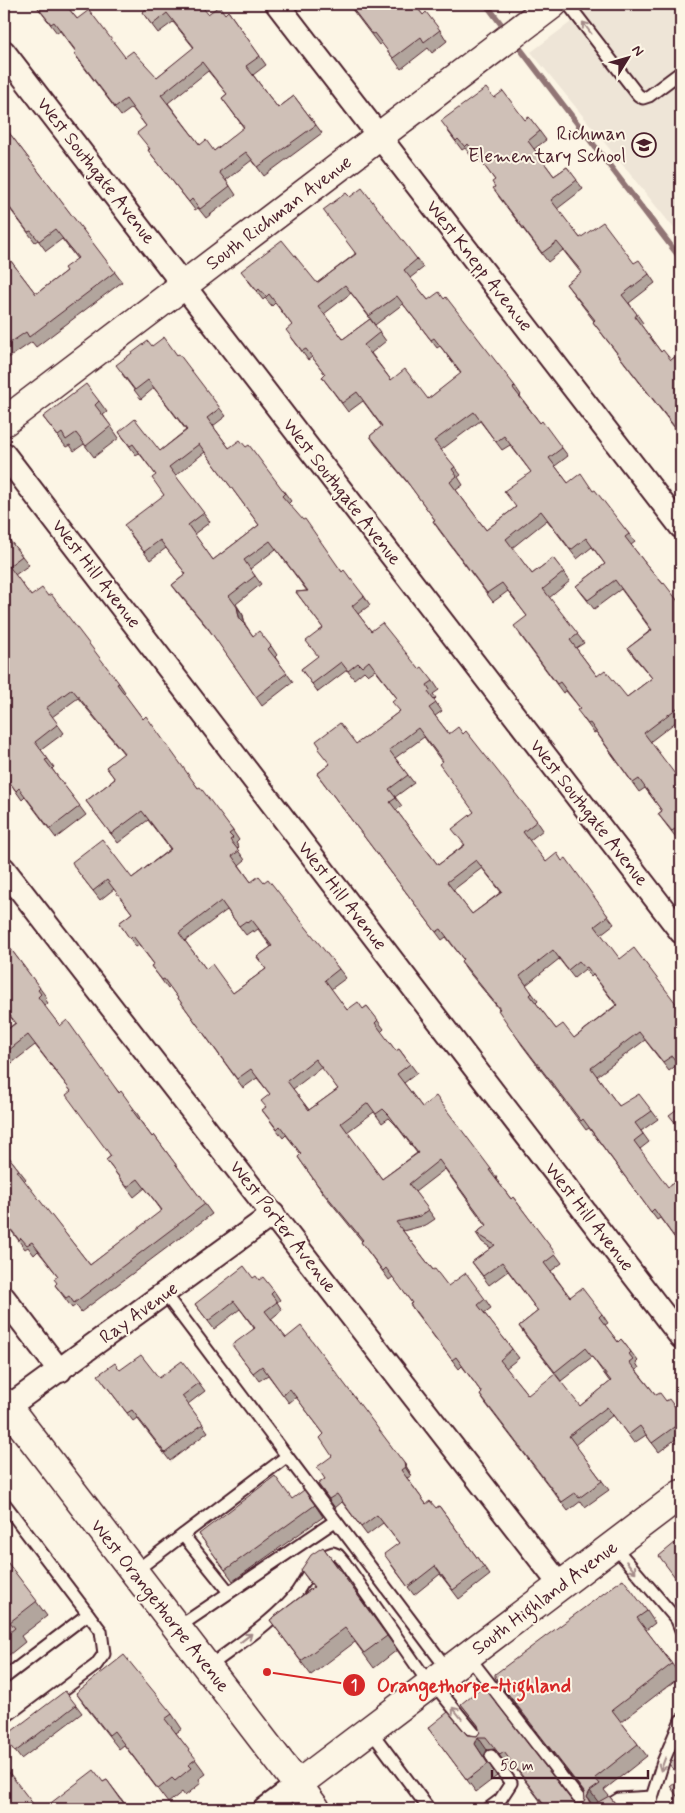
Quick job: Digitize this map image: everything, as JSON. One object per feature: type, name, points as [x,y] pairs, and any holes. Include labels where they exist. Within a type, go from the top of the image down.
[{"type":"street","name":"West Knepp Avenue","points":[[277,4],[681,527]]},
{"type":"street","name":"South Richman Avenue","points":[[4,422],[553,4]]},
{"type":"street","name":"West Southgate Avenue","points":[[4,52],[681,932]]},
{"type":"street","name":"West Hill Avenue","points":[[4,454],[681,1337]]},
{"type":"street","name":"West Porter Avenue","points":[[4,869],[561,1586]]},
{"type":"street","name":"Ray Avenue","points":[[5,1406],[60,1371],[273,1214]]},
{"type":"street","points":[[4,1298],[60,1371]]},
{"type":"street","name":"West Orangethorpe Avenue","points":[[5,1406],[316,1809]]},
{"type":"street","name":"South Highland Avenue","points":[[265,1809],[681,1494]]},
{"type":"lane","points":[[568,4],[638,95],[643,98],[649,96],[681,72]]},
{"type":"lane","points":[[165,1294],[335,1521],[445,1674],[481,1742]]},
{"type":"lane","points":[[134,1572],[286,1457]]},
{"type":"lane","points":[[4,1503],[101,1631],[104,1654],[96,1665],[4,1734]]},
{"type":"lane","points":[[176,1628],[335,1521]]},
{"type":"lane","points":[[183,1535],[229,1592]]},
{"type":"lane","points":[[614,1546],[677,1620],[681,1630]]},
{"type":"lane","points":[[207,1668],[268,1620],[296,1593],[314,1564],[328,1555],[338,1555],[445,1674],[587,1809]]},
{"type":"lane","points":[[6,1673],[88,1614]]},
{"type":"lane","points":[[652,1809],[650,1804],[663,1762],[681,1720]]},
{"type":"lane","points":[[370,1730],[429,1809]]},
{"type":"lane","points":[[488,1809],[500,1800],[511,1783],[492,1756]]},
{"type":"lane","points":[[603,1809],[619,1799],[652,1797]]},
{"type":"shaded area","name":"Richman Elementary School","points":[[595,4],[681,4],[681,237],[531,52]]},
{"type":"building","points":[[35,4],[65,4],[77,19],[89,10],[125,57],[133,51],[157,77],[194,47],[167,13],[152,25],[142,12],[153,4],[200,4],[208,14],[219,6],[225,14],[228,11],[260,56],[246,66],[278,108],[294,96],[316,125],[258,167],[246,152],[219,172],[230,186],[200,209],[192,199],[189,202],[148,150],[150,149],[137,133],[146,126],[126,99],[115,107],[74,53],[76,51],[54,22],[51,24]],"holes":[[[202,62],[227,94],[222,98],[244,127],[214,151],[206,140],[200,145],[161,95]]]},
{"type":"building","points":[[349,4],[414,4],[423,15],[426,12],[440,30],[424,42],[421,37],[393,58]]},
{"type":"building","points":[[486,88],[494,98],[503,91],[525,120],[529,117],[540,131],[528,141],[554,176],[567,167],[577,180],[551,200],[580,238],[603,222],[634,263],[639,260],[649,274],[622,295],[637,314],[635,317],[661,352],[663,350],[671,360],[681,352],[681,435],[593,322],[595,320],[566,284],[582,272],[557,242],[542,253],[493,188],[495,187],[492,182],[495,180],[468,144],[465,147],[458,139],[456,141],[441,121]]},
{"type":"building","points":[[4,126],[115,272],[29,337],[26,332],[4,347],[4,252],[36,294],[66,271],[64,268],[78,258],[55,229],[39,241],[31,231],[28,232],[4,200]]},
{"type":"building","points":[[362,188],[417,259],[404,270],[428,300],[439,292],[444,299],[446,297],[515,386],[513,388],[540,423],[542,421],[562,448],[549,458],[568,483],[581,473],[593,491],[595,490],[629,534],[625,537],[681,605],[681,705],[644,733],[681,782],[681,838],[675,829],[672,831],[658,814],[662,811],[639,779],[633,783],[590,723],[588,724],[577,710],[580,708],[560,682],[557,684],[514,626],[527,616],[502,583],[487,593],[433,521],[435,520],[405,479],[370,436],[382,426],[357,392],[342,403],[322,377],[325,374],[306,349],[302,351],[286,330],[292,325],[269,294],[266,297],[259,289],[257,291],[241,271],[282,240],[317,283],[356,254],[323,210],[346,193],[350,197]],"holes":[[[345,285],[369,316],[397,296],[431,340],[434,338],[461,373],[428,399],[405,369],[391,380],[364,345],[380,332],[370,319],[343,339],[318,306]],[[474,412],[496,442],[504,436],[531,472],[504,491],[516,507],[486,530],[450,482],[457,476],[452,469],[455,467],[434,441]],[[541,511],[571,550],[586,538],[605,564],[576,586],[588,600],[615,580],[652,630],[628,648],[652,678],[627,697],[605,670],[597,676],[570,640],[578,634],[543,589],[564,572],[553,558],[532,574],[506,539]]]},
{"type":"building","points":[[164,337],[177,355],[179,354],[220,408],[207,418],[229,448],[240,440],[246,447],[249,445],[285,493],[282,496],[303,520],[305,519],[342,572],[344,570],[364,596],[352,606],[371,631],[382,623],[419,669],[422,667],[433,681],[427,685],[430,690],[428,692],[436,703],[429,708],[449,734],[458,727],[463,734],[466,731],[537,821],[523,832],[546,862],[557,853],[562,861],[566,858],[608,916],[595,926],[620,959],[634,948],[681,1010],[681,1068],[672,1056],[663,1062],[639,1032],[591,1068],[619,1106],[639,1094],[652,1111],[635,1123],[643,1134],[634,1141],[668,1187],[681,1177],[681,1252],[677,1247],[680,1245],[654,1209],[651,1212],[583,1119],[581,1121],[516,1036],[498,1010],[500,1009],[461,961],[463,959],[441,929],[436,932],[317,774],[330,764],[318,749],[320,747],[316,741],[340,723],[356,744],[400,711],[392,702],[397,698],[369,661],[362,667],[358,663],[348,671],[341,662],[312,684],[301,669],[318,656],[306,641],[323,628],[296,592],[308,591],[270,541],[244,560],[255,576],[229,596],[237,607],[239,617],[253,636],[259,631],[271,646],[268,649],[287,673],[256,697],[208,628],[172,585],[186,574],[160,540],[144,552],[124,525],[164,495],[152,478],[156,475],[133,444],[130,446],[119,432],[135,419],[160,451],[187,430],[148,380],[135,390],[116,365],[148,341],[152,346]],"holes":[[[199,444],[259,525],[213,560],[188,525],[204,513],[169,467]],[[418,728],[443,761],[439,764],[474,812],[452,829],[465,845],[438,865],[390,802],[396,798],[389,789],[408,775],[389,750]],[[476,860],[502,892],[472,914],[447,882]],[[553,950],[568,970],[579,961],[585,968],[587,967],[617,1005],[574,1038],[563,1024],[556,1029],[530,995],[532,993],[520,976]]]},
{"type":"building","points":[[86,384],[99,401],[95,405],[111,426],[86,446],[76,433],[66,440],[62,433],[58,436],[43,417]]},
{"type":"building","points":[[4,533],[22,556],[9,566],[31,596],[42,588],[48,596],[51,594],[119,683],[117,684],[143,719],[146,716],[198,788],[200,787],[233,831],[229,834],[233,838],[230,840],[239,851],[232,856],[251,882],[259,876],[264,882],[268,879],[339,969],[325,980],[347,1010],[358,1002],[363,1009],[367,1006],[378,1020],[375,1023],[396,1051],[399,1049],[410,1064],[397,1074],[422,1107],[436,1096],[511,1199],[513,1197],[556,1254],[544,1263],[570,1297],[582,1288],[602,1314],[599,1317],[618,1342],[621,1339],[631,1352],[629,1354],[633,1359],[629,1362],[656,1395],[660,1393],[666,1401],[669,1399],[681,1415],[681,1422],[652,1443],[640,1426],[628,1435],[607,1407],[569,1436],[602,1481],[579,1498],[575,1493],[562,1502],[480,1395],[482,1393],[456,1357],[452,1360],[386,1268],[383,1271],[361,1242],[363,1240],[317,1184],[298,1157],[301,1154],[280,1126],[277,1129],[262,1110],[266,1107],[261,1101],[270,1094],[251,1069],[237,1079],[164,979],[162,980],[151,966],[154,964],[133,936],[130,939],[119,923],[132,913],[107,880],[93,891],[75,868],[72,862],[102,839],[132,878],[171,849],[142,811],[111,834],[86,801],[115,779],[106,767],[124,753],[72,689],[46,708],[58,724],[35,742],[48,759],[45,760],[80,806],[50,829],[19,788],[16,791],[4,774]],"holes":[[[221,901],[239,926],[246,921],[248,923],[252,920],[272,946],[257,957],[266,969],[233,993],[212,964],[206,969],[179,933]],[[315,1059],[338,1089],[309,1110],[287,1081]],[[368,1103],[376,1114],[383,1109],[418,1153],[382,1179],[341,1123]],[[439,1160],[487,1225],[476,1233],[495,1245],[472,1262],[483,1276],[502,1262],[538,1311],[519,1326],[555,1372],[585,1348],[611,1381],[580,1406],[555,1374],[528,1395],[500,1360],[512,1349],[478,1305],[485,1299],[466,1273],[448,1286],[435,1269],[433,1270],[396,1222],[420,1216],[429,1210],[409,1184]]]},
{"type":"building","points":[[7,944],[40,988],[38,990],[41,994],[38,997],[60,1026],[67,1020],[119,1093],[121,1091],[152,1137],[154,1135],[205,1204],[74,1303],[69,1296],[66,1298],[55,1285],[57,1283],[54,1279],[58,1276],[32,1242],[27,1245],[21,1238],[19,1240],[4,1220],[4,1159],[8,1156],[19,1170],[17,1171],[90,1265],[162,1210],[138,1179],[127,1187],[106,1160],[111,1156],[66,1095],[71,1091],[28,1035],[4,1054],[4,1032],[16,1023],[4,1008],[4,947]]},
{"type":"building","points":[[681,1106],[681,1130],[669,1115]]},
{"type":"building","points":[[244,1266],[253,1278],[256,1276],[259,1280],[263,1277],[274,1291],[271,1294],[277,1302],[265,1311],[286,1338],[301,1326],[404,1463],[405,1467],[401,1470],[426,1504],[430,1501],[436,1508],[439,1506],[484,1567],[453,1590],[435,1566],[408,1587],[384,1554],[399,1543],[377,1515],[361,1527],[337,1494],[329,1499],[318,1484],[325,1479],[317,1467],[332,1456],[320,1438],[324,1434],[290,1389],[283,1395],[262,1366],[253,1373],[232,1345],[255,1328],[234,1301],[208,1321],[195,1304]]},
{"type":"building","points":[[141,1355],[159,1378],[182,1361],[199,1383],[182,1396],[203,1424],[165,1453],[132,1410],[127,1413],[98,1375],[115,1363],[120,1370]]},
{"type":"building","points":[[275,1476],[292,1499],[304,1490],[315,1505],[225,1570],[199,1534]]},
{"type":"building","points":[[681,1538],[681,1585],[659,1556]]},
{"type":"building","points":[[323,1547],[387,1636],[364,1653],[345,1628],[301,1661],[270,1620],[314,1587],[301,1570],[311,1555]]},
{"type":"building","points":[[4,1558],[37,1601],[10,1622],[15,1628],[4,1637]]},
{"type":"building","points":[[623,1579],[647,1611],[637,1618],[672,1664],[612,1710],[638,1744],[595,1778],[600,1784],[590,1791],[587,1797],[590,1803],[595,1804],[609,1796],[620,1809],[540,1809],[545,1806],[504,1752],[500,1755],[486,1737],[478,1737],[475,1744],[488,1764],[467,1780],[428,1728],[448,1712],[467,1735],[477,1736],[480,1732],[478,1725],[461,1704],[483,1686],[572,1801],[576,1804],[583,1803],[585,1799],[584,1792],[495,1677],[495,1674]]},
{"type":"building","points":[[124,1655],[172,1714],[165,1719],[196,1759],[188,1765],[191,1768],[175,1781],[172,1778],[158,1789],[114,1731],[109,1735],[76,1693]]},
{"type":"building","points":[[65,1691],[76,1705],[15,1752],[4,1737]]},
{"type":"building","points":[[681,1755],[681,1802],[670,1786],[680,1778],[669,1764]]},
{"type":"building","points":[[4,1766],[37,1809],[4,1809]]},
{"type":"building","points":[[94,1770],[103,1782],[107,1780],[125,1805],[122,1807],[124,1809],[43,1809]]},
{"type":"waterway","points":[[486,4],[507,32]]},
{"type":"waterway","points":[[515,42],[681,259]]},
{"type":"place","name":"Richman Elementary School","points":[[644,145]]},
{"type":"place","name":"Orangethorpe-Highland","points":[[267,1672]]}]
